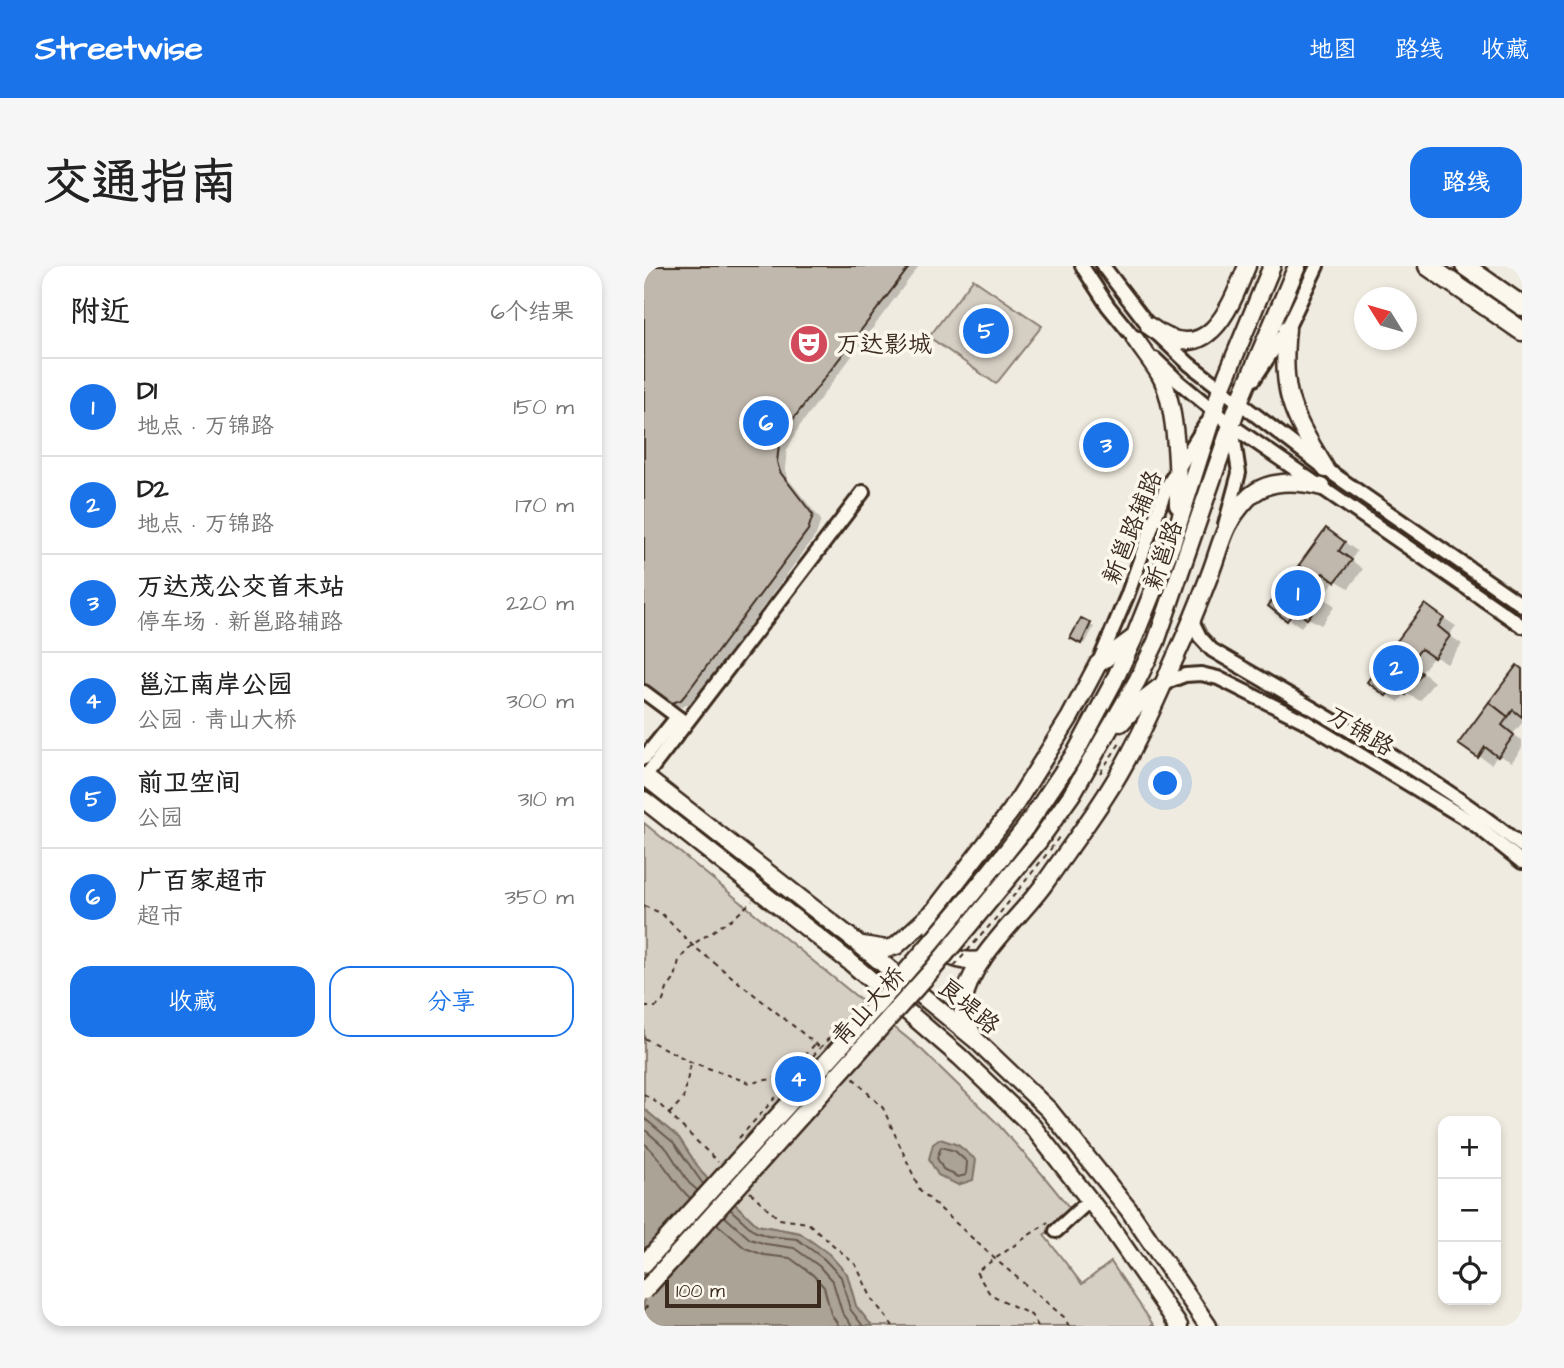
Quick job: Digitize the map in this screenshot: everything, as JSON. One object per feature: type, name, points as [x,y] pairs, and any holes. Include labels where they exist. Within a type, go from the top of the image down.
[{"type":"highway","points":[[1428,266],[1522,331]]},
{"type":"highway","points":[[1465,266],[1522,306]]},
{"type":"main road","points":[[1149,326],[1166,338],[1177,341],[1188,340],[1211,331],[1226,316],[1247,266]]},
{"type":"main road","name":"新邕路","points":[[1025,828],[1076,752],[1134,638],[1172,544],[1177,521],[1222,389],[1272,266]]},
{"type":"main road","name":"新邕路","points":[[1044,846],[1137,681],[1156,642],[1238,402],[1297,266]]},
{"type":"main road","points":[[1287,329],[1283,362],[1289,397],[1304,435],[1326,469]]},
{"type":"main road","points":[[1135,339],[1166,391],[1178,469],[1177,521]]},
{"type":"main road","points":[[976,1040],[966,1021],[963,1002],[970,979],[982,960],[1040,890],[1107,794],[1135,745],[1192,621],[1223,532],[1249,497],[1259,490],[1297,481],[1322,487]]},
{"type":"main road","points":[[859,944],[887,949],[896,946],[934,911],[1011,811],[1052,749],[1098,664],[1134,638]]},
{"type":"main road","points":[[1097,713],[1101,694],[1098,664]]},
{"type":"main road","points":[[1102,742],[1140,702],[1164,683]]},
{"type":"main road","name":"良堤路","points":[[645,776],[976,1040],[1049,1110],[1129,1210],[1208,1326]]},
{"type":"main road","name":"良堤路","points":[[644,800],[850,962],[969,1066],[1032,1126],[1090,1200],[1179,1326]]},
{"type":"main road","name":"青山大桥","points":[[644,1264],[920,955],[975,892],[1025,828]]},
{"type":"main road","name":"青山大桥","points":[[644,1291],[1044,846]]},
{"type":"main road","points":[[788,915],[800,898]]},
{"type":"main road","points":[[934,911],[931,926],[933,937],[943,950],[956,960],[982,960]]},
{"type":"street","points":[[1082,266],[1108,306],[1135,339],[1214,412],[1522,626]]},
{"type":"street","points":[[1103,266],[1149,326],[1189,364],[1326,469],[1522,605]]},
{"type":"street","points":[[1238,402],[1287,329],[1317,266]]},
{"type":"street","name":"新邕路辅路","points":[[1098,664],[1127,596],[1166,488],[1214,412]]},
{"type":"street","points":[[1223,532],[1239,473],[1231,425]]},
{"type":"street","points":[[644,758],[681,720],[863,492]]},
{"type":"street","name":"万锦路","points":[[1192,621],[1200,637],[1212,650],[1360,737],[1470,806],[1522,846]]},
{"type":"street","name":"万锦路","points":[[1164,683],[1185,675],[1201,674],[1218,678],[1304,721],[1473,823],[1522,862]]},
{"type":"street","points":[[644,692],[681,720]]},
{"type":"street","points":[[645,776],[681,720]]},
{"type":"street","points":[[1056,1231],[1090,1200]]},
{"type":"path","points":[[1101,772],[1123,738]]},
{"type":"path","points":[[1044,846],[1065,828]]},
{"type":"path","points":[[644,1007],[656,1007],[663,1002],[667,989],[675,978],[679,960],[692,945],[736,916],[752,901]]},
{"type":"path","points":[[644,906],[661,913],[692,945],[826,1053]]},
{"type":"path","points":[[737,1140],[867,995]]},
{"type":"path","points":[[644,1038],[691,1062],[750,1083],[788,1076],[816,1043]]},
{"type":"path","points":[[669,1114],[683,1099],[691,1062]]},
{"type":"path","points":[[846,1072],[883,1108],[920,1190],[1064,1317],[1069,1326]]},
{"type":"path","points":[[644,1094],[669,1114],[720,1165]]},
{"type":"path","points":[[750,1192],[779,1219],[808,1223],[856,1265],[872,1299],[893,1326]]},
{"type":"path","points":[[1038,1326],[1031,1315],[990,1294],[976,1272],[1047,1221],[1056,1231]]},
{"type":"shaded area","points":[[973,279],[1042,326],[996,384],[929,337]]},
{"type":"shaded area","points":[[644,823],[922,1050],[996,1122],[1073,1212],[1044,1235],[1082,1284],[1111,1262],[1154,1326],[872,1326],[856,1306],[847,1274],[800,1233],[757,1225],[702,1173],[679,1138],[644,1109]]},
{"type":"water","points":[[644,1109],[679,1138],[702,1173],[757,1225],[800,1233],[829,1254],[847,1274],[856,1306],[872,1326],[644,1326]]},
{"type":"water","points":[[940,1139],[958,1145],[976,1160],[973,1180],[958,1185],[938,1175],[929,1159],[933,1144]]},
{"type":"building","points":[[644,266],[910,266],[791,422],[779,445],[777,462],[780,472],[813,515],[808,530],[686,694],[681,700],[672,703],[663,702],[644,690]]},
{"type":"building","points":[[1326,528],[1345,542],[1339,551],[1352,560],[1335,582],[1323,573],[1318,580],[1299,565]]},
{"type":"building","points":[[1299,565],[1318,580],[1311,588],[1324,597],[1307,619],[1295,610],[1287,621],[1268,606]]},
{"type":"building","points":[[1425,604],[1444,618],[1438,626],[1450,636],[1434,658],[1421,649],[1416,655],[1397,641]]},
{"type":"building","points":[[1081,618],[1091,623],[1081,644],[1070,638]]},
{"type":"building","points":[[1397,641],[1416,655],[1410,664],[1422,673],[1406,695],[1394,686],[1386,696],[1367,682]]},
{"type":"building","points":[[1517,665],[1522,669],[1522,717],[1513,710],[1508,717],[1489,702]]},
{"type":"building","points":[[1489,702],[1508,717],[1502,725],[1514,735],[1498,757],[1485,747],[1478,758],[1458,744]]},
{"type":"place","name":"前卫空间","points":[[986,331]]},
{"type":"place","name":"万达影城","points":[[809,344]]},
{"type":"place","name":"广百家超市","points":[[766,423]]},
{"type":"place","name":"万达茂公交首末站","points":[[1106,445]]},
{"type":"place","name":"D1","points":[[1298,593]]},
{"type":"place","name":"D2","points":[[1396,668]]},
{"type":"place","name":"邕江南岸公园","points":[[798,1079]]}]
